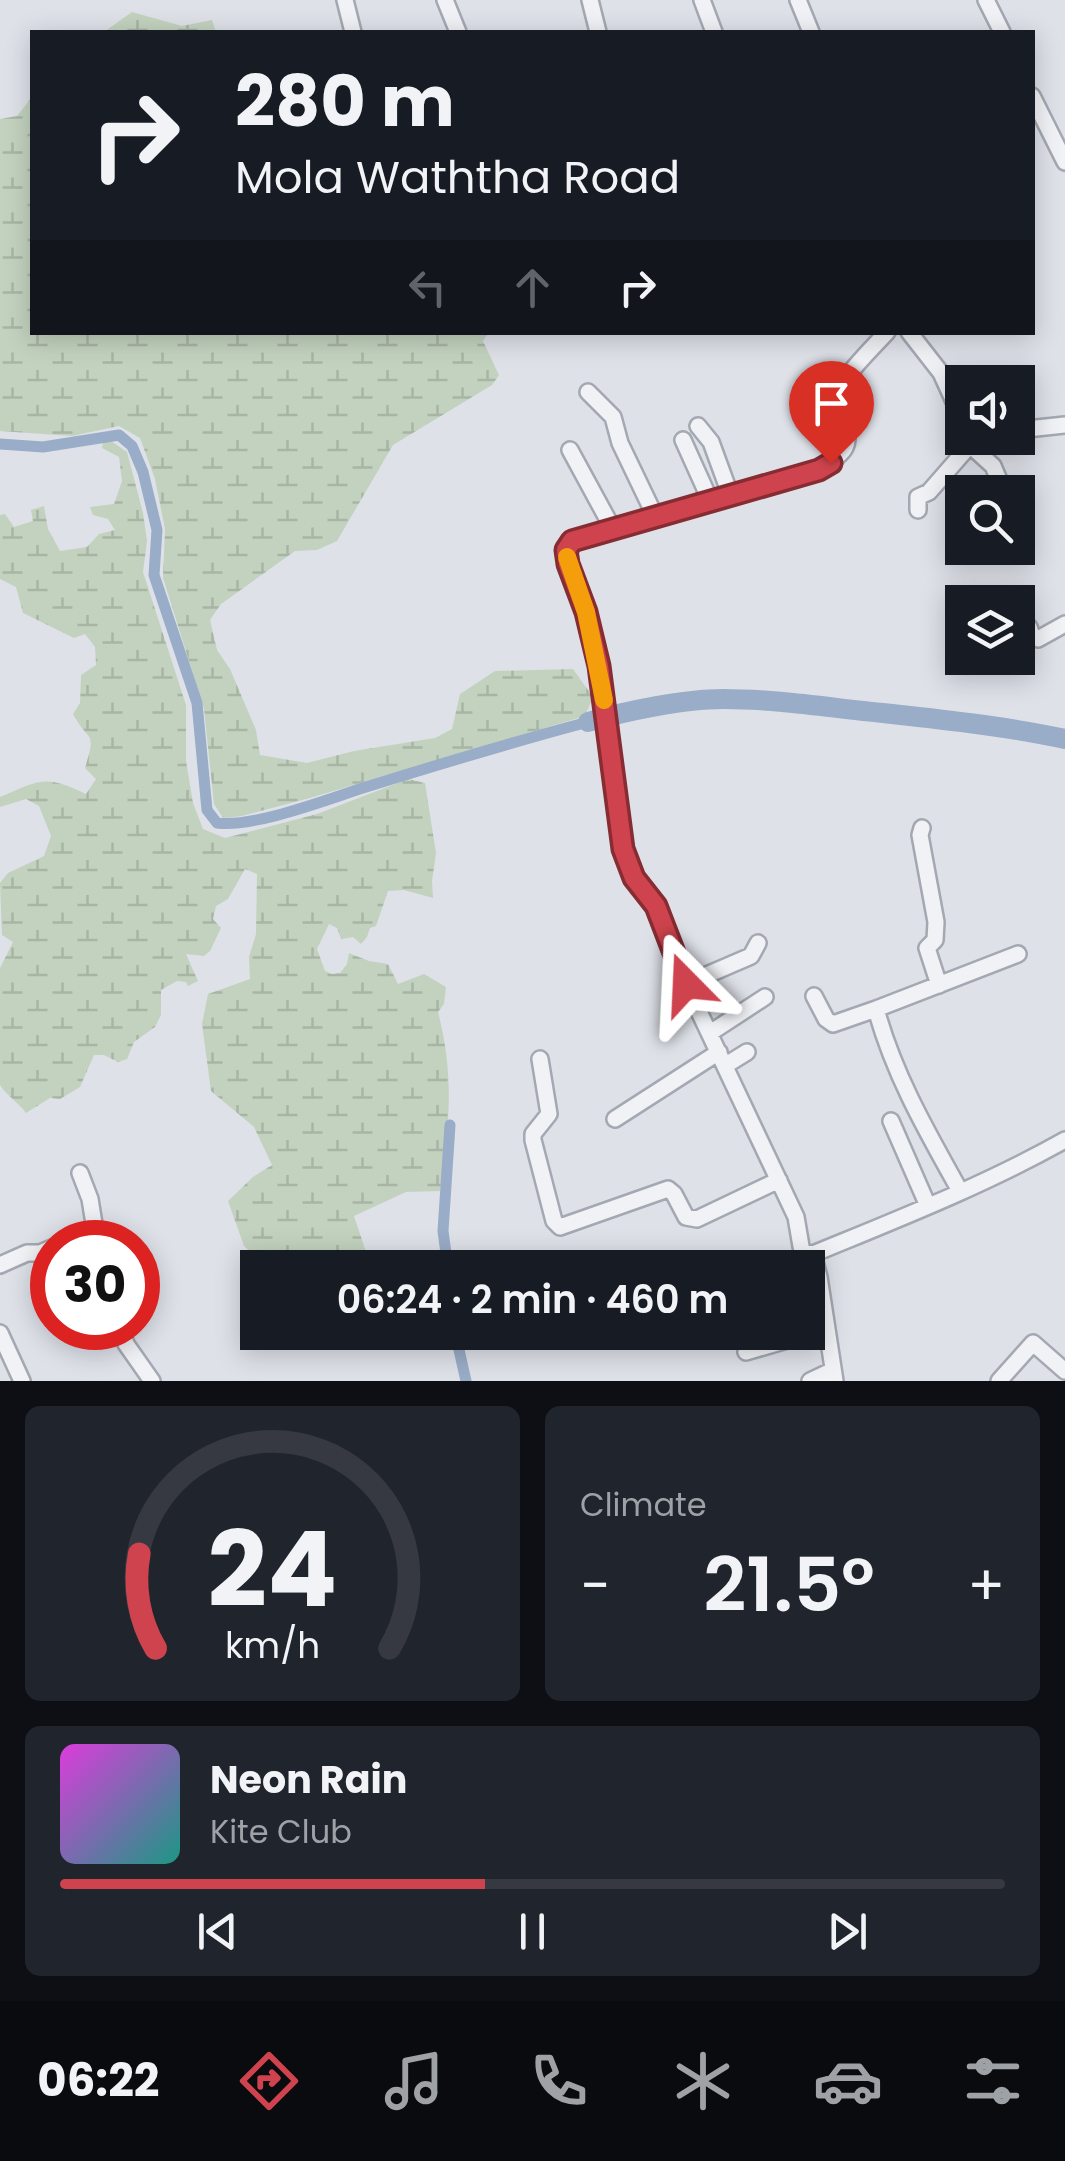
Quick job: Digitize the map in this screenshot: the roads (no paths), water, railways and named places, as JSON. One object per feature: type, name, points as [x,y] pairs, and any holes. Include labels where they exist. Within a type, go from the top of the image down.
[{"type":"street","points":[[345,0],[352,30]]},
{"type":"street","points":[[446,0],[457,30]]},
{"type":"street","points":[[590,0],[598,30]]},
{"type":"street","points":[[702,0],[713,30]]},
{"type":"street","points":[[798,0],[810,30]]},
{"type":"street","points":[[986,0],[1000,30]]},
{"type":"street","points":[[1035,102],[1065,162]]},
{"type":"street","points":[[1050,132],[1065,120]]},
{"type":"street","points":[[802,1250],[796,1218],[686,984],[656,906],[634,878],[623,849],[607,717],[586,612],[566,550],[572,541],[819,470],[844,454],[848,442],[843,382],[884,335]]},
{"type":"street","points":[[911,335],[945,382]]},
{"type":"street","points":[[588,392],[613,417],[620,444],[656,516]]},
{"type":"street","points":[[1035,428],[1065,425]]},
{"type":"street","points":[[698,426],[711,442],[730,494]]},
{"type":"street","points":[[683,440],[710,500]]},
{"type":"street","points":[[570,450],[612,530]]},
{"type":"street","points":[[918,510],[918,497],[929,492],[959,455]]},
{"type":"street","points":[[1035,638],[1065,624]]},
{"type":"street","points":[[922,828],[920,835],[936,922],[934,940],[927,948],[940,985]]},
{"type":"street","points":[[686,984],[752,956],[758,943]]},
{"type":"street","points":[[814,996],[833,1024],[1018,954]]},
{"type":"street","points":[[710,1032],[765,997]]},
{"type":"street","points":[[876,1009],[908,1098],[960,1190]]},
{"type":"street","points":[[615,1119],[723,1059],[748,1052]]},
{"type":"street","points":[[540,1059],[550,1114],[533,1134],[533,1140],[554,1221],[560,1227],[668,1189],[686,1217],[697,1219],[779,1180]]},
{"type":"street","points":[[891,1121],[928,1206]]},
{"type":"street","points":[[823,1250],[1022,1164],[1065,1140]]},
{"type":"street","points":[[80,1173],[93,1220]]},
{"type":"street","points":[[0,1265],[30,1253]]},
{"type":"street","points":[[810,1381],[834,1376],[825,1316]]},
{"type":"street","points":[[0,1333],[22,1381]]},
{"type":"street","points":[[998,1381],[1032,1343],[1065,1371]]},
{"type":"street","points":[[130,1350],[152,1381]]},
{"type":"street","points":[[746,1352],[754,1350]]},
{"type":"waterway","points":[[0,444],[43,447],[119,435],[132,446],[143,472],[157,530],[154,575],[197,703],[207,810],[217,823],[251,821],[291,811],[588,722]]},
{"type":"waterway","points":[[588,722],[673,703],[743,699],[952,721],[1065,739]]},
{"type":"waterway","points":[[446,1250],[443,1231],[450,1125]]},
{"type":"waterway","points":[[459,1350],[466,1381]]}]
